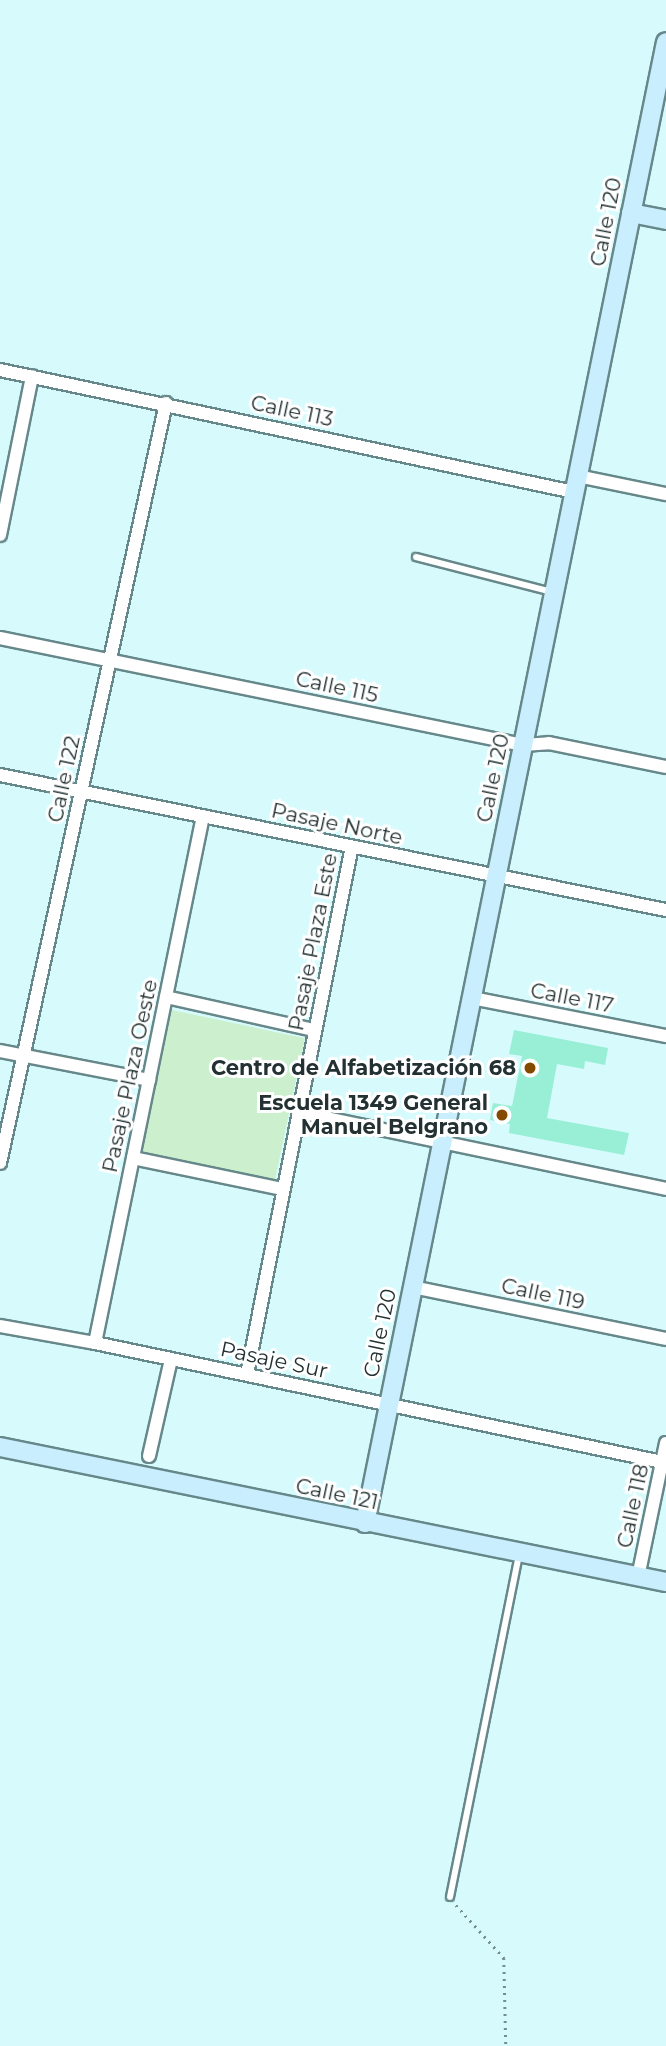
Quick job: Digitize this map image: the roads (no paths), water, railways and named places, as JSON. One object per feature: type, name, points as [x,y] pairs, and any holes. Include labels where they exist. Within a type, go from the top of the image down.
[{"type":"street","name":"Calle 120","points":[[365,1523],[666,42]]},
{"type":"street","points":[[631,213],[666,220]]},
{"type":"street","name":"Calle 113","points":[[0,370],[576,484],[666,494]]},
{"type":"street","points":[[0,535],[32,376]]},
{"type":"street","name":"Calle 122","points":[[0,1163],[166,403]]},
{"type":"street","name":"Calle 115","points":[[0,638],[523,745],[549,743],[666,767]]},
{"type":"street","name":"Pasaje Norte","points":[[0,775],[666,910]]},
{"type":"street","name":"Pasaje Plaza Oeste","points":[[95,1343],[203,816]]},
{"type":"street","name":"Pasaje Plaza Este","points":[[247,1374],[352,846]]},
{"type":"street","points":[[166,998],[314,1030]]},
{"type":"street","name":"Calle 117","points":[[472,998],[666,1036]]},
{"type":"street","points":[[0,1051],[149,1080]]},
{"type":"street","points":[[298,1112],[666,1189]]},
{"type":"street","points":[[133,1158],[283,1189]]},
{"type":"street","name":"Calle 119","points":[[413,1287],[666,1339]]},
{"type":"street","name":"Pasaje Sur","points":[[0,1326],[247,1374],[662,1462]]},
{"type":"street","points":[[149,1456],[171,1359]]},
{"type":"street","name":"Calle 118","points":[[638,1577],[666,1443]]},
{"type":"street","name":"Calle 121","points":[[0,1447],[666,1582]]},
{"type":"lane","points":[[416,556],[554,593]]},
{"type":"lane","points":[[450,1897],[520,1553]]},
{"type":"place","name":"Centro de Alfabetización 68","points":[[530,1068]]},
{"type":"place","name":"Escuela 1349 General Manuel Belgrano","points":[[502,1115]]}]
